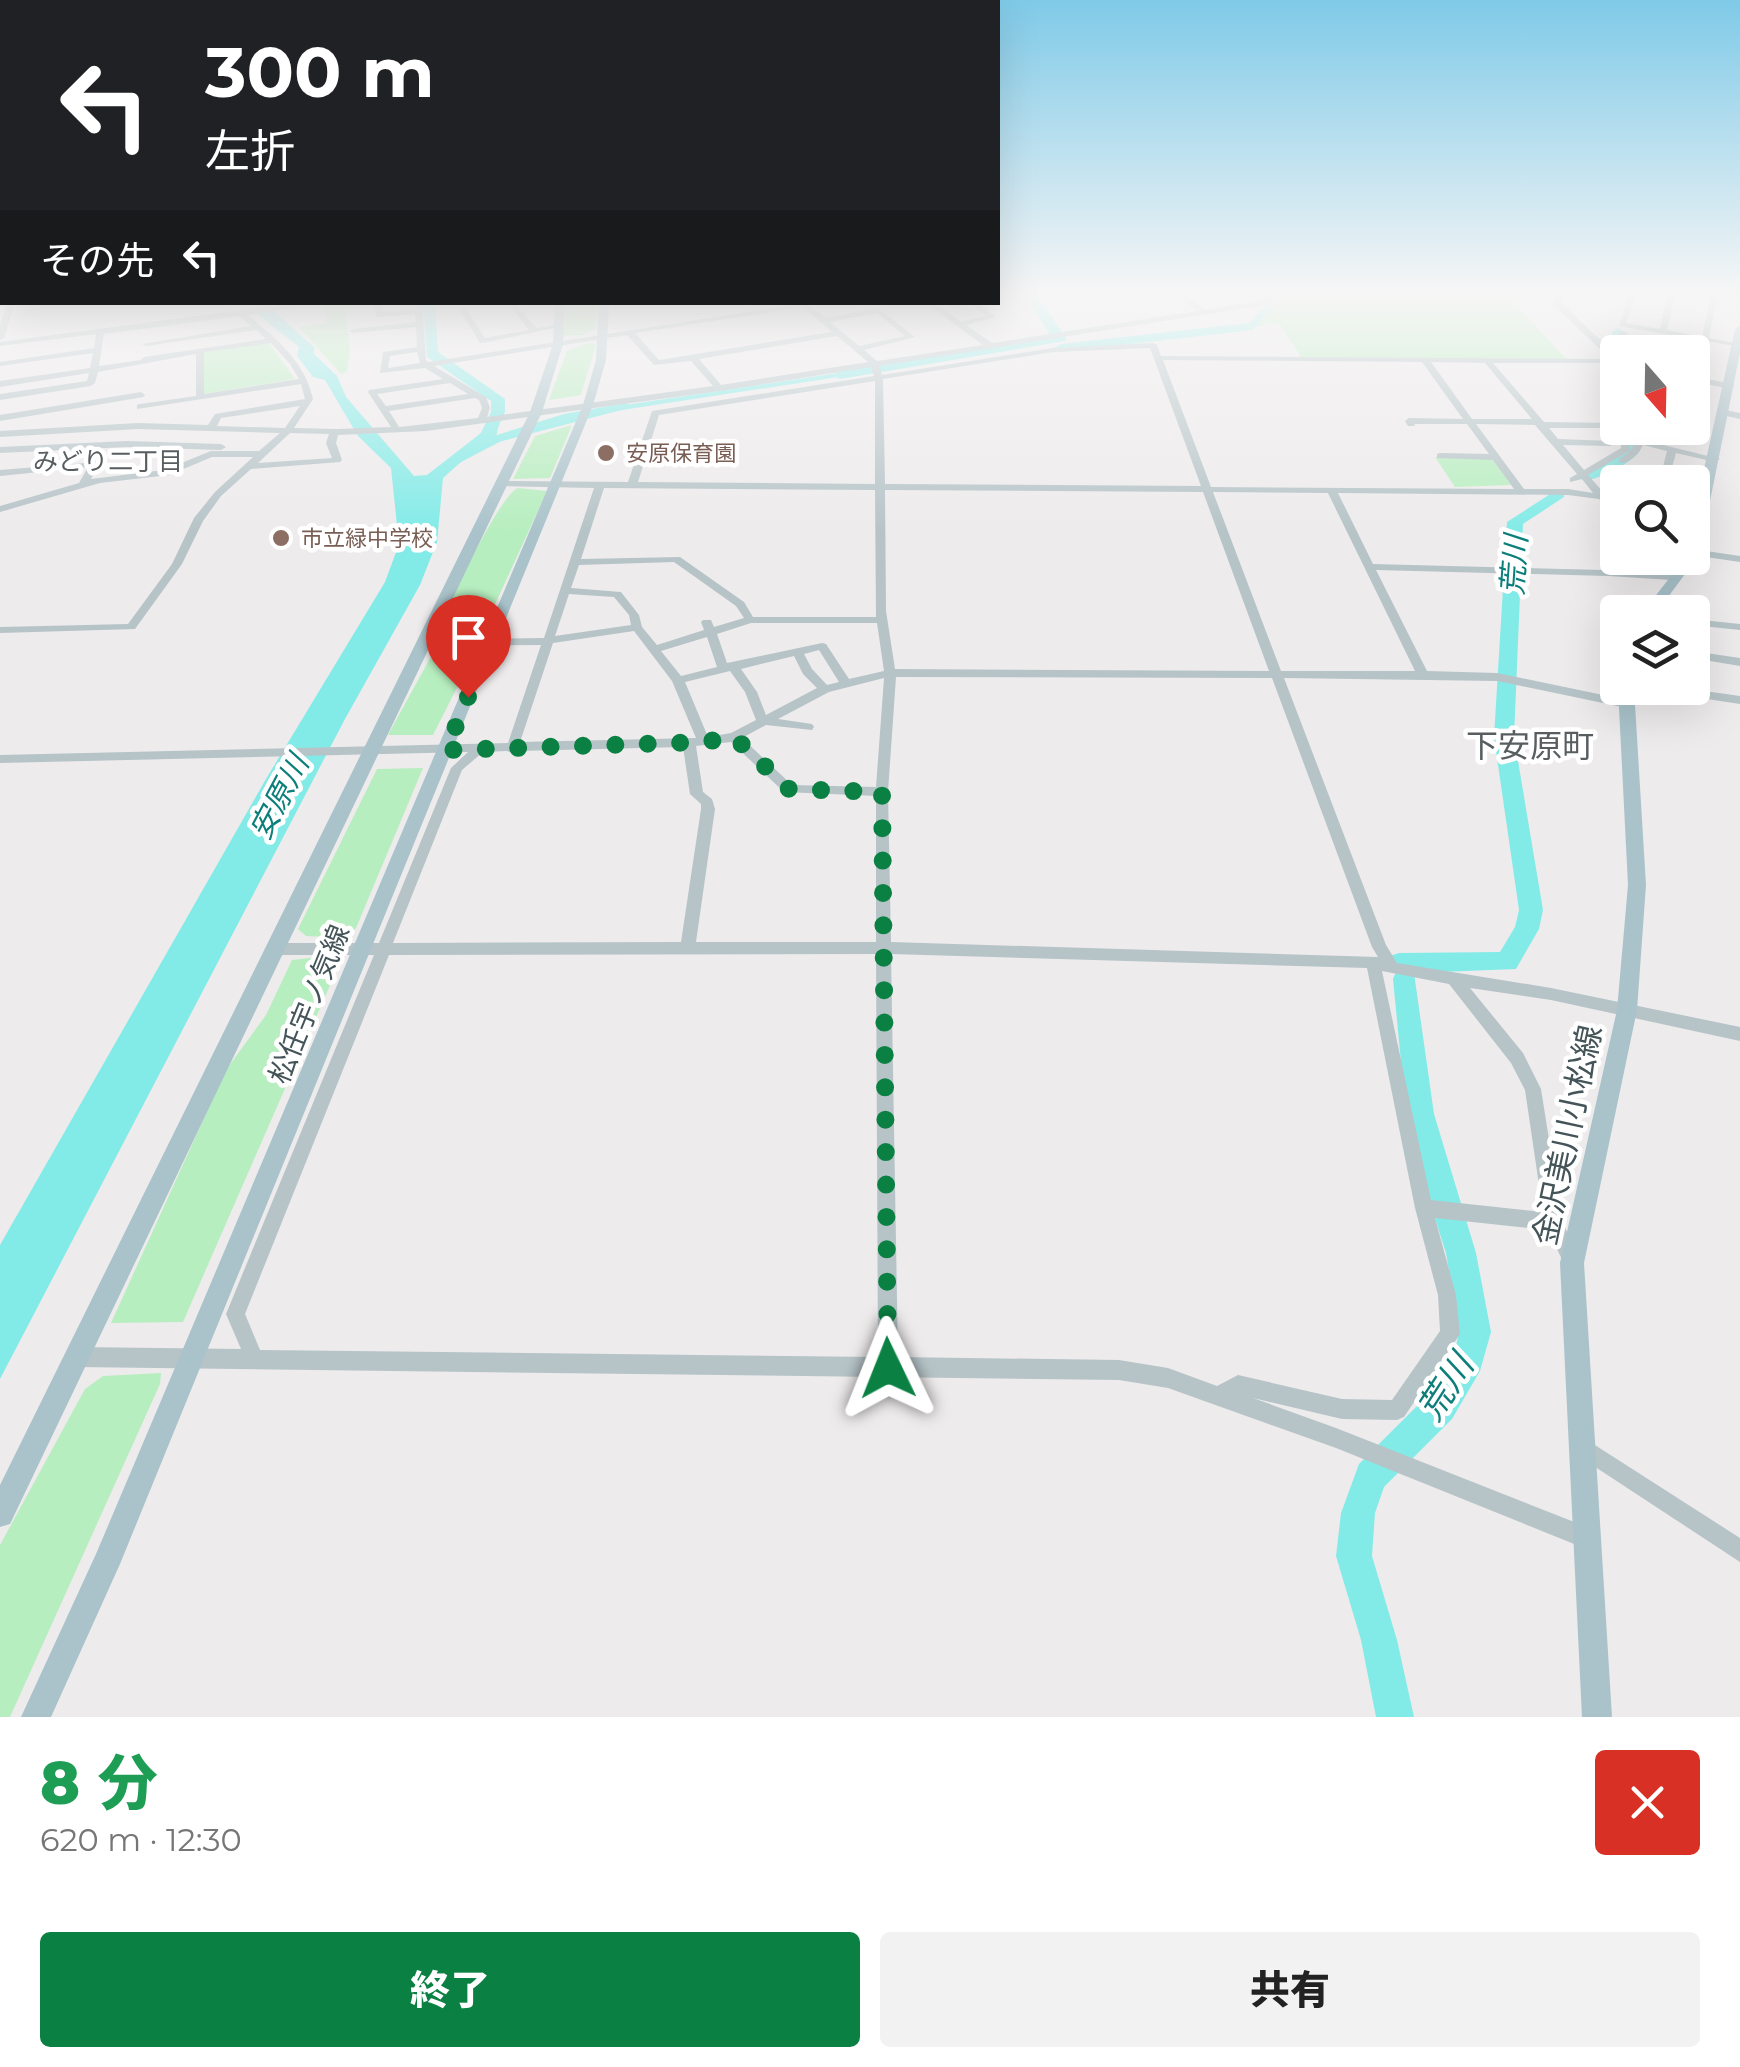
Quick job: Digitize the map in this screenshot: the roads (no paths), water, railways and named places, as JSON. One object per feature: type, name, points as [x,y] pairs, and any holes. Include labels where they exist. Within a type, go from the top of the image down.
[{"type":"main road","name":"松任宇ノ気線","points":[[0,1514],[275,949],[362,753],[424,643],[532,422],[549,372]]},
{"type":"main road","name":"松任宇ノ気線","points":[[36,1717],[106,1564],[446,750],[585,412],[594,372]]},
{"type":"main road","points":[[1710,476],[1732,372]]},
{"type":"main road","points":[[1660,595],[1673,575]]},
{"type":"main road","name":"金沢美川小松線","points":[[1597,1717],[1584,1537],[1572,1263],[1626,1010],[1637,885],[1627,705]]},
{"type":"street","points":[[0,384],[80,372]]},
{"type":"street","points":[[0,397],[92,383],[94,372]]},
{"type":"street","points":[[138,426],[143,372]]},
{"type":"street","points":[[200,372],[200,398]]},
{"type":"street","points":[[0,630],[131,627],[177,564],[198,520],[218,494],[288,430],[307,402],[305,381],[298,372]]},
{"type":"street","points":[[440,372],[484,399],[485,420]]},
{"type":"street","points":[[705,372],[719,388]]},
{"type":"street","points":[[0,434],[138,426],[350,432],[505,417],[532,422],[719,388],[858,372]]},
{"type":"street","points":[[636,416],[866,372]]},
{"type":"street","points":[[877,372],[883,620],[890,673],[882,792],[888,1368]]},
{"type":"street","points":[[1163,372],[1379,947],[1392,968]]},
{"type":"street","points":[[1434,372],[1521,491]]},
{"type":"street","points":[[1497,372],[1600,496]]},
{"type":"street","points":[[397,430],[372,392],[451,380]]},
{"type":"street","points":[[140,407],[305,381]]},
{"type":"street","points":[[1710,382],[1730,386]]},
{"type":"street","points":[[47,430],[54,389]]},
{"type":"street","points":[[0,418],[141,395]]},
{"type":"street","points":[[384,409],[478,396]]},
{"type":"street","points":[[211,428],[218,416],[307,402]]},
{"type":"street","points":[[632,486],[655,412]]},
{"type":"street","points":[[1725,413],[1740,416]]},
{"type":"street","points":[[1471,423],[1409,422],[1600,426]]},
{"type":"street","points":[[251,466],[337,460],[330,443],[334,432]]},
{"type":"street","points":[[15,433],[1,450],[1,475],[94,464],[84,483]]},
{"type":"street","points":[[1553,442],[1600,443]]},
{"type":"street","points":[[1,450],[126,444],[265,453]]},
{"type":"street","points":[[1553,492],[1636,452],[1635,445]]},
{"type":"street","points":[[1659,445],[1715,459]]},
{"type":"street","points":[[1668,465],[1672,449]]},
{"type":"street","points":[[0,509],[84,483],[166,474],[211,454],[265,453]]},
{"type":"street","points":[[1440,456],[1496,457]]},
{"type":"street","points":[[1570,492],[1584,478]]},
{"type":"street","points":[[502,484],[1521,491],[1600,496]]},
{"type":"street","points":[[512,749],[600,485]]},
{"type":"street","points":[[1331,489],[1423,674]]},
{"type":"street","points":[[1710,556],[1740,559]]},
{"type":"street","points":[[574,562],[676,558],[740,604],[750,620]]},
{"type":"street","points":[[1372,567],[1600,573]]},
{"type":"street","points":[[1628,575],[1669,579]]},
{"type":"street","points":[[1665,575],[1669,579]]},
{"type":"street","points":[[564,591],[618,594],[634,615],[637,627],[678,680],[696,743],[696,794],[707,802],[708,809],[688,948]]},
{"type":"street","points":[[654,649],[709,628],[750,620],[883,620]]},
{"type":"street","points":[[814,620],[818,638],[814,648]]},
{"type":"street","points":[[1710,624],[1740,627]]},
{"type":"street","points":[[424,643],[546,641],[637,627]]},
{"type":"street","points":[[709,628],[728,666],[751,692],[763,721]]},
{"type":"street","points":[[678,680],[822,646],[846,683]]},
{"type":"street","points":[[797,652],[807,672],[826,689]]},
{"type":"street","points":[[1710,657],[1740,662]]},
{"type":"street","points":[[0,759],[696,743],[734,737],[826,689],[890,673],[1423,674],[1503,678],[1600,692]]},
{"type":"street","points":[[1710,695],[1740,700]]},
{"type":"street","points":[[763,721],[808,726]]},
{"type":"street","points":[[734,737],[789,789],[882,792]]},
{"type":"street","points":[[254,1358],[235,1314],[457,768],[478,750]]},
{"type":"street","points":[[275,949],[882,948],[1374,962],[1740,1034]]},
{"type":"street","points":[[1218,1396],[1238,1384],[1342,1409],[1397,1410],[1450,1334],[1447,1295],[1374,962]]},
{"type":"street","points":[[1454,979],[1517,1058],[1532,1090],[1553,1222],[1572,1263]]},
{"type":"street","points":[[1425,1208],[1553,1222]]},
{"type":"street","points":[[77,1357],[1119,1370],[1168,1378],[1336,1438],[1584,1537]]},
{"type":"street","points":[[1583,1448],[1740,1552]]},
{"type":"water","name":"安原川","points":[[309,372],[333,372],[337,376],[346,397],[414,476],[427,475],[490,426],[499,424],[496,437],[515,434],[461,462],[443,478],[437,542],[420,585],[345,719],[0,1379],[0,1245],[266,779],[385,582],[399,544],[391,468],[358,436],[325,380]]},
{"type":"water","points":[[844,372],[870,372],[596,414],[605,408]]},
{"type":"waterway","points":[[459,372],[498,399],[498,412],[485,439]]},
{"type":"waterway","points":[[840,375],[858,372]]},
{"type":"waterway","points":[[488,443],[569,417],[626,407]]},
{"type":"waterway","name":"荒川","points":[[1587,477],[1632,451],[1634,445]]},
{"type":"waterway","name":"荒川","points":[[1399,963],[1507,962],[1527,929],[1531,910],[1504,737],[1515,522],[1558,494]]},
{"type":"waterway","name":"荒川","points":[[1395,1717],[1379,1640],[1354,1556],[1358,1513],[1371,1476],[1440,1407],[1469,1360],[1475,1332],[1461,1253],[1420,1114],[1405,979]]},
{"type":"place","name":"安原保育園","points":[[606,453]]},
{"type":"place","name":"市立緑中学校","points":[[281,538]]},
{"type":"district","name":"みどり二丁目","points":[[108,461]]},
{"type":"district","name":"下安原町","points":[[1530,745]]}]
